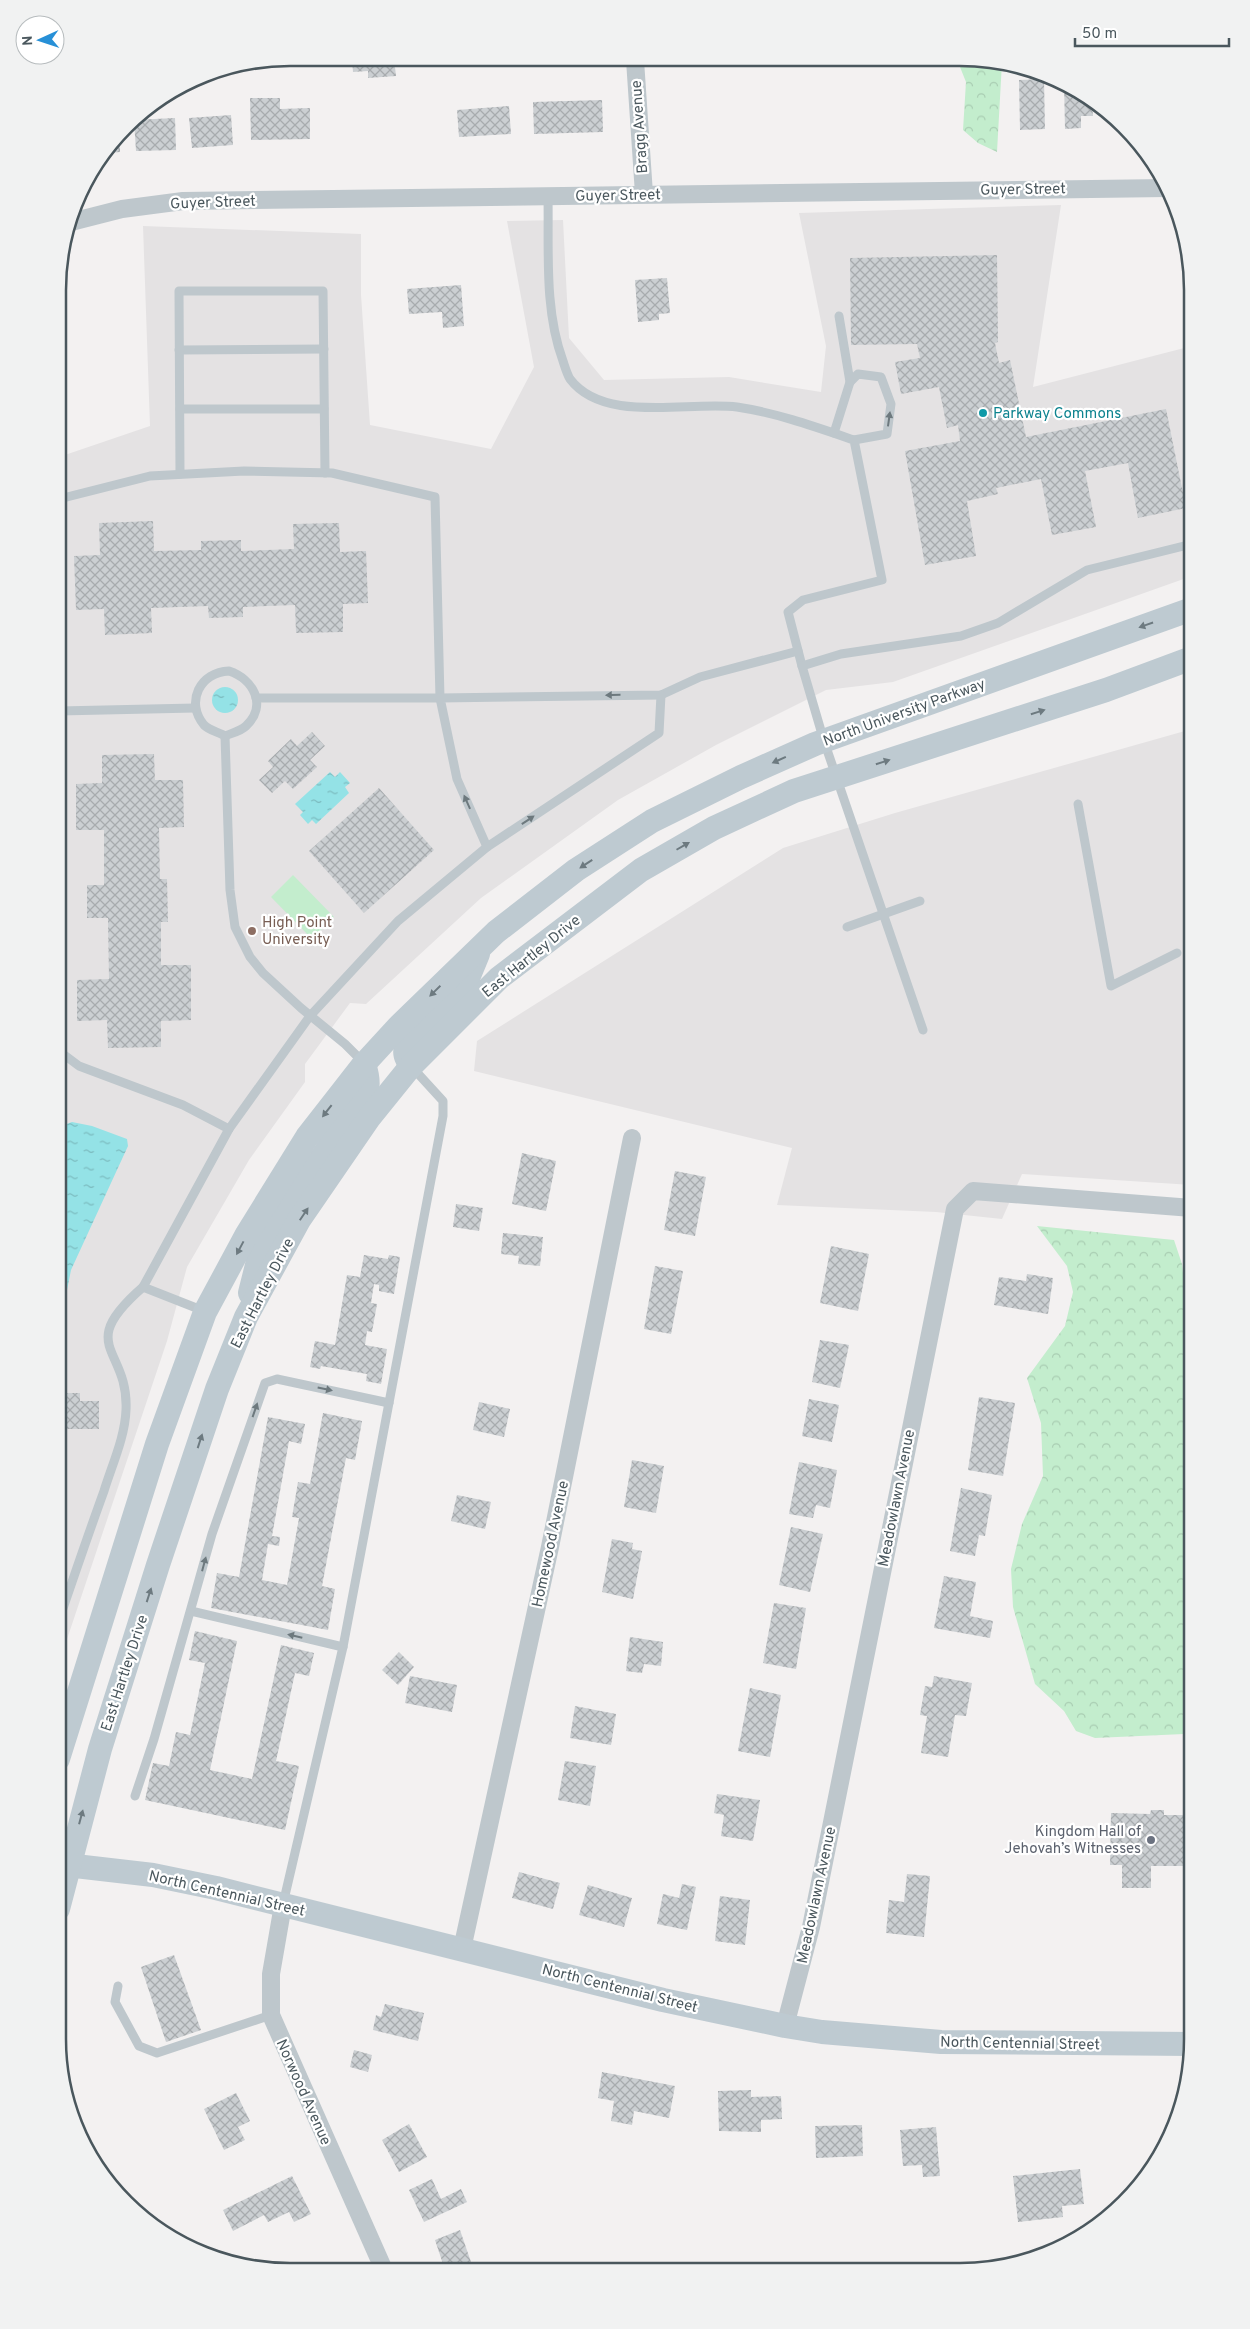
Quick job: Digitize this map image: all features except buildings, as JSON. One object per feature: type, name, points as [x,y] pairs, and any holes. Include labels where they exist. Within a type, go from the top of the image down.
[{"type":"main road","name":"North University Parkway","points":[[482,946],[496,932],[576,870],[626,837],[652,821],[741,777],[824,741],[1184,612]]},
{"type":"main road","points":[[837,777],[1106,690],[1184,661]]},
{"type":"main road","name":"East Hartley Drive","points":[[66,1855],[217,1389],[246,1317],[299,1220],[368,1118],[411,1066],[499,978],[641,870],[714,828],[794,791],[837,777]]},
{"type":"main road","points":[[66,1734],[157,1444],[205,1312],[247,1234],[307,1137],[364,1064],[398,1027],[482,946]]},
{"type":"main road","points":[[411,1066],[406,1057],[405,1050],[407,1044],[464,988],[482,946]]},
{"type":"main road","points":[[239,1336],[261,1249],[352,1112],[368,1092],[370,1081],[364,1064]]},
{"type":"main road","name":"North Centennial Street","points":[[66,1864],[153,1875],[283,1905],[663,2000],[822,2032],[942,2042],[1184,2044]]},
{"type":"street","name":"Bragg Avenue","points":[[635,66],[644,194]]},
{"type":"street","name":"Guyer Street","points":[[77,220],[122,209],[183,201],[1159,188]]},
{"type":"street","name":"Homewood Avenue","points":[[462,1949],[550,1547],[632,1138]]},
{"type":"street","name":"Meadowlawn Avenue","points":[[785,2026],[811,1927],[955,1209],[973,1191],[1184,1207]]},
{"type":"street","name":"Norwood Avenue","points":[[283,1905],[271,1974],[271,2015],[381,2263]]},
{"type":"lane","points":[[548,196],[551,305],[557,344],[570,378],[591,398],[620,406],[736,407],[797,421],[854,440],[887,434],[891,404],[881,377],[858,374],[850,382]]},
{"type":"lane","points":[[180,474],[179,291],[323,290],[325,473]]},
{"type":"lane","points":[[834,433],[850,382],[839,316]]},
{"type":"lane","points":[[179,350],[324,349]]},
{"type":"lane","points":[[180,409],[324,408]]},
{"type":"lane","points":[[854,440],[882,580],[803,600],[788,612],[824,741],[923,1030]]},
{"type":"lane","points":[[66,497],[150,476],[244,471],[325,473],[435,497],[440,698],[457,779],[487,847]]},
{"type":"lane","points":[[802,666],[841,654],[962,636],[998,622],[1087,570],[1184,546]]},
{"type":"lane","points":[[256,698],[661,695],[700,677],[798,651]]},
{"type":"lane","points":[[221,672],[239,674],[249,682],[256,698],[256,708],[252,719],[245,727],[225,736],[206,727],[195,708],[195,697],[203,681],[221,672]]},
{"type":"lane","points":[[66,1600],[118,1449],[126,1411],[124,1387],[109,1350],[107,1333],[113,1318],[123,1304],[143,1287],[229,1129],[310,1016],[398,921],[487,847],[659,732],[661,695]]},
{"type":"lane","points":[[66,711],[195,708]]},
{"type":"lane","points":[[225,736],[230,890],[236,927],[250,957],[263,972],[310,1016],[345,1044],[364,1064]]},
{"type":"lane","points":[[1078,804],[1111,986],[1177,953]]},
{"type":"lane","points":[[848,927],[920,901]]},
{"type":"lane","points":[[66,1056],[79,1066],[183,1105],[229,1129]]},
{"type":"lane","points":[[283,1905],[343,1647],[443,1116],[443,1102],[411,1066]]},
{"type":"lane","points":[[143,1287],[205,1312]]},
{"type":"lane","points":[[135,1796],[191,1611],[212,1534],[264,1383],[277,1380],[389,1403]]},
{"type":"lane","points":[[191,1611],[343,1647]]},
{"type":"lane","points":[[118,1986],[115,2002],[139,2046],[157,2053],[271,2015]]},
{"type":"shaded area","name":"High Point University","points":[[1061,205],[1033,387],[1184,348],[1184,579],[893,682],[826,690],[716,745],[618,800],[481,898],[366,1004],[350,1003],[305,1064],[305,1082],[249,1160],[187,1267],[167,1341],[66,1642],[66,455],[150,426],[143,226],[361,234],[361,295],[370,425],[491,449],[534,367],[507,221],[563,220],[569,338],[604,380],[729,377],[821,392],[826,346],[799,213]]},
{"type":"shaded area","points":[[1184,731],[1184,1184],[1022,1174],[1002,1219],[936,1212],[777,1205],[792,1148],[474,1071],[477,1041],[783,848],[895,813]]},
{"type":"green space","points":[[960,66],[1002,71],[997,152],[978,143],[963,130],[966,82]]},
{"type":"green space","points":[[293,875],[334,917],[312,939],[271,897]]},
{"type":"green space","points":[[1037,1226],[1174,1240],[1182,1264],[1184,1282],[1184,1734],[1095,1738],[1076,1731],[1064,1711],[1035,1684],[1013,1607],[1011,1569],[1022,1524],[1043,1476],[1041,1423],[1027,1378],[1065,1326],[1073,1292],[1067,1266]]},
{"type":"water","points":[[225,687],[234,691],[238,700],[234,709],[225,713],[216,709],[212,700],[216,691]]},
{"type":"water","points":[[330,772],[335,777],[340,772],[350,783],[345,787],[349,793],[316,824],[312,820],[308,824],[300,815],[303,812],[295,804]]},
{"type":"water","points":[[72,1122],[92,1126],[127,1139],[128,1146],[71,1270],[66,1295],[66,1124]]},
{"type":"place","name":"Parkway Commons","points":[[983,413]]},
{"type":"place","name":"High Point University","points":[[252,931]]},
{"type":"place","name":"Kingdom Hall of Jehovah’s Witnesses","points":[[1151,1840]]}]
